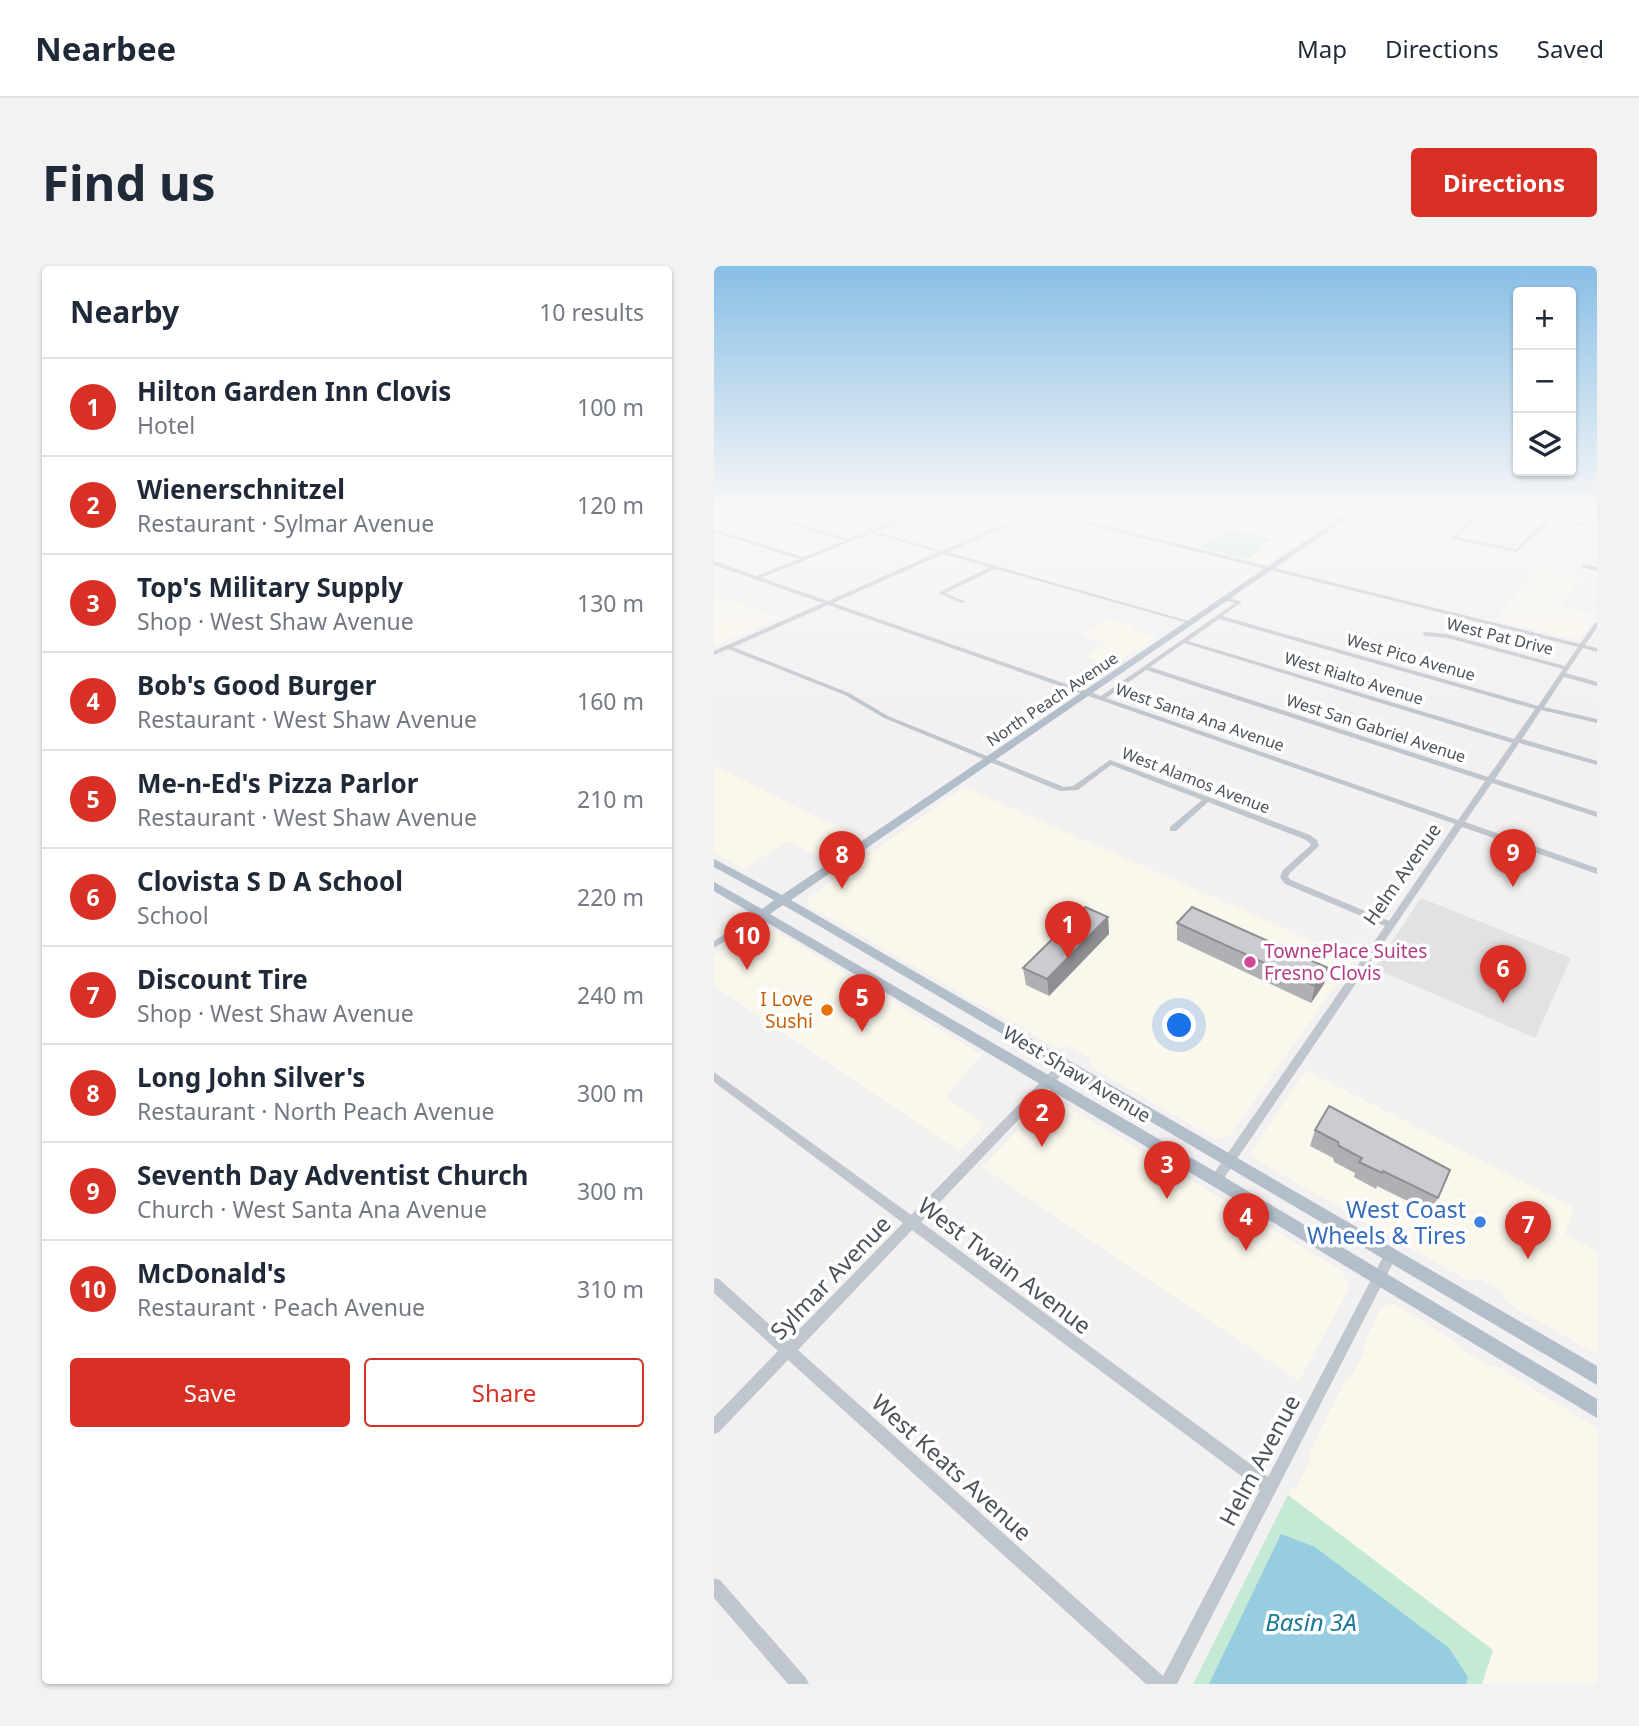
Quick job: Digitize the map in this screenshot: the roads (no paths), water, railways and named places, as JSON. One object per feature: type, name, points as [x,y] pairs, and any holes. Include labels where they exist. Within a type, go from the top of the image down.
[{"type":"main road","name":"North Peach Avenue","points":[[762,914],[1263,574]]},
{"type":"main road","name":"West Shaw Avenue","points":[[714,862],[1597,1376]]},
{"type":"main road","name":"West Shaw Avenue","points":[[714,886],[1048,1081],[1597,1409]]},
{"type":"street","name":"West Santa Ana Avenue","points":[[745,574],[1597,871]]},
{"type":"street","points":[[755,578],[765,574]]},
{"type":"street","points":[[714,653],[893,574]]},
{"type":"street","points":[[963,602],[941,593],[979,574]]},
{"type":"street","points":[[1019,574],[1190,624]]},
{"type":"street","points":[[1297,574],[1597,650]]},
{"type":"street","points":[[1103,697],[1239,603],[1227,599]]},
{"type":"street","name":"West Pico Avenue","points":[[1218,617],[1539,709],[1597,721]]},
{"type":"street","name":"Helm Avenue","points":[[1216,1181],[1597,624]]},
{"type":"street","name":"West Pat Drive","points":[[1425,634],[1447,636],[1564,671],[1597,684]]},
{"type":"street","name":"West Rialto Avenue","points":[[1183,641],[1597,763]]},
{"type":"street","name":"West Alamos Avenue","points":[[728,647],[854,697],[886,716],[1069,790],[1110,762],[1314,842],[1311,850],[1286,872],[1284,877],[1288,882],[1390,925]]},
{"type":"street","name":"West San Gabriel Avenue","points":[[1146,668],[1597,815]]},
{"type":"street","points":[[1173,829],[1206,799]]},
{"type":"street","points":[[714,945],[762,914]]},
{"type":"street","name":"Sylmar Avenue","points":[[714,1427],[1063,1066]]},
{"type":"street","name":"West Twain Avenue","points":[[714,1076],[1270,1489]]},
{"type":"street","name":"Helm Avenue","points":[[1168,1684],[1390,1257]]},
{"type":"street","name":"West Keats Avenue","points":[[714,1284],[1159,1684]]},
{"type":"street","points":[[714,1586],[800,1684]]},
{"type":"water","name":"Basin 3A","points":[[1281,1534],[1315,1547],[1449,1648],[1468,1677],[1466,1684],[1209,1684]]},
{"type":"place","name":"Seventh Day Adventist Church","points":[[1513,887]]},
{"type":"place","name":"Long John Silver's","points":[[842,889]]},
{"type":"place","name":"Hilton Garden Inn Clovis","points":[[1068,959]]},
{"type":"place","name":"TownePlace Suites Fresno Clovis","points":[[1250,962]]},
{"type":"place","name":"McDonald's","points":[[747,970]]},
{"type":"place","name":"Clovista S D A School","points":[[1503,1003]]},
{"type":"place","name":"I Love Sushi","points":[[827,1010]]},
{"type":"place","name":"Me-n-Ed's Pizza Parlor","points":[[862,1032]]},
{"type":"place","name":"Wienerschnitzel","points":[[1042,1147]]},
{"type":"place","name":"Top's Military Supply","points":[[1167,1199]]},
{"type":"place","name":"West Coast Wheels & Tires","points":[[1480,1222]]},
{"type":"place","name":"Bob's Good Burger","points":[[1246,1251]]},
{"type":"place","name":"Discount Tire","points":[[1528,1259]]}]
